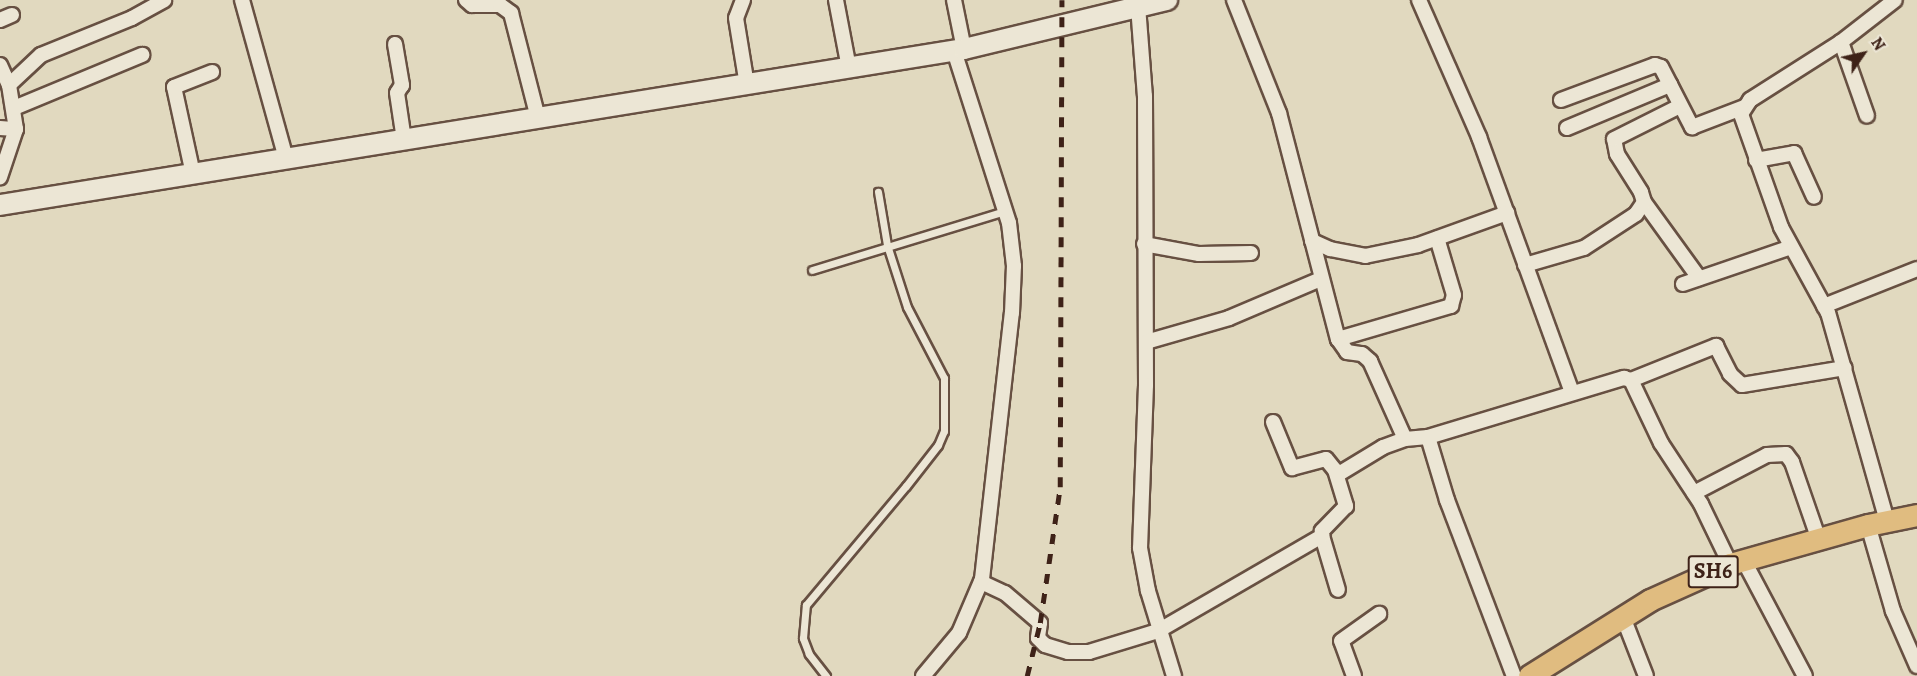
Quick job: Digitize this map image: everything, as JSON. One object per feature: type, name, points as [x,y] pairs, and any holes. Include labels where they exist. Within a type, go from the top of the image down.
[{"type":"main road","name":"SH6","points":[[1529,676],[1650,600],[1737,562],[1877,523],[1917,515]]},
{"type":"street","points":[[9,85],[41,54],[132,18],[164,0]]},
{"type":"street","points":[[242,0],[286,159]]},
{"type":"street","points":[[466,0],[472,5],[500,4],[511,13],[538,118]]},
{"type":"street","points":[[743,0],[736,18],[747,85]]},
{"type":"street","points":[[836,0],[849,68]]},
{"type":"street","points":[[923,676],[959,633],[981,582],[1012,313],[1013,255],[1005,210],[959,50],[954,0]]},
{"type":"street","points":[[0,205],[959,50],[1167,0]]},
{"type":"street","points":[[1234,0],[1279,113],[1338,339],[1347,352],[1362,354],[1370,361],[1405,439]]},
{"type":"street","points":[[1419,0],[1466,105],[1572,393]]},
{"type":"street","points":[[1561,100],[1655,65],[1661,68],[1692,127],[1744,107],[1841,42],[1895,0]]},
{"type":"street","points":[[1138,6],[1145,96],[1146,342],[1140,548],[1158,631],[1174,676]]},
{"type":"street","points":[[1841,42],[1867,116]]},
{"type":"street","points":[[395,44],[402,85],[397,93],[404,140]]},
{"type":"street","points":[[14,108],[142,55]]},
{"type":"street","points":[[0,65],[9,85],[16,129],[0,177]]},
{"type":"street","points":[[193,174],[173,89],[212,72]]},
{"type":"street","points":[[1567,128],[1670,85]]},
{"type":"street","points":[[1680,106],[1614,139],[1617,154],[1644,202],[1700,279]]},
{"type":"street","points":[[1744,107],[1743,124],[1756,160],[1791,247],[1824,306],[1845,368],[1893,611],[1917,666]]},
{"type":"street","points":[[0,128],[16,129]]},
{"type":"street","points":[[1756,160],[1794,153],[1814,197]]},
{"type":"street","points":[[1526,265],[1584,248],[1636,214],[1644,202]]},
{"type":"street","points":[[1312,241],[1330,249],[1365,256],[1437,238],[1507,213]]},
{"type":"street","points":[[1338,339],[1451,306],[1454,294],[1437,238]]},
{"type":"street","points":[[1144,244],[1193,253],[1251,253]]},
{"type":"street","points":[[1683,284],[1791,247]]},
{"type":"street","points":[[1824,306],[1917,269]]},
{"type":"street","points":[[1146,342],[1229,318],[1321,279]]},
{"type":"street","points":[[1336,475],[1383,447],[1405,439],[1428,437],[1572,393],[1631,380],[1716,346],[1730,374],[1742,385],[1845,368]]},
{"type":"street","points":[[1631,380],[1661,442],[1737,562],[1805,676]]},
{"type":"street","points":[[1273,422],[1292,468],[1326,459],[1336,475],[1346,506],[1322,531],[1322,536],[1338,590]]},
{"type":"street","points":[[1428,437],[1447,500],[1514,676]]},
{"type":"street","points":[[1694,493],[1767,456],[1786,454],[1792,462],[1819,540]]},
{"type":"street","points":[[981,582],[1005,593],[1040,623],[1038,638],[1045,645],[1068,652],[1101,651],[1158,631],[1322,536]]},
{"type":"street","points":[[1354,676],[1341,641],[1378,614]]},
{"type":"street","points":[[1623,617],[1646,676]]},
{"type":"lane","points":[[826,676],[809,654],[803,638],[806,605],[938,445],[944,431],[944,378],[907,307],[887,245],[878,192]]},
{"type":"lane","points":[[812,270],[1005,210]]},
{"type":"railway","points":[[1027,676],[1040,623],[1060,487],[1062,0]]}]
